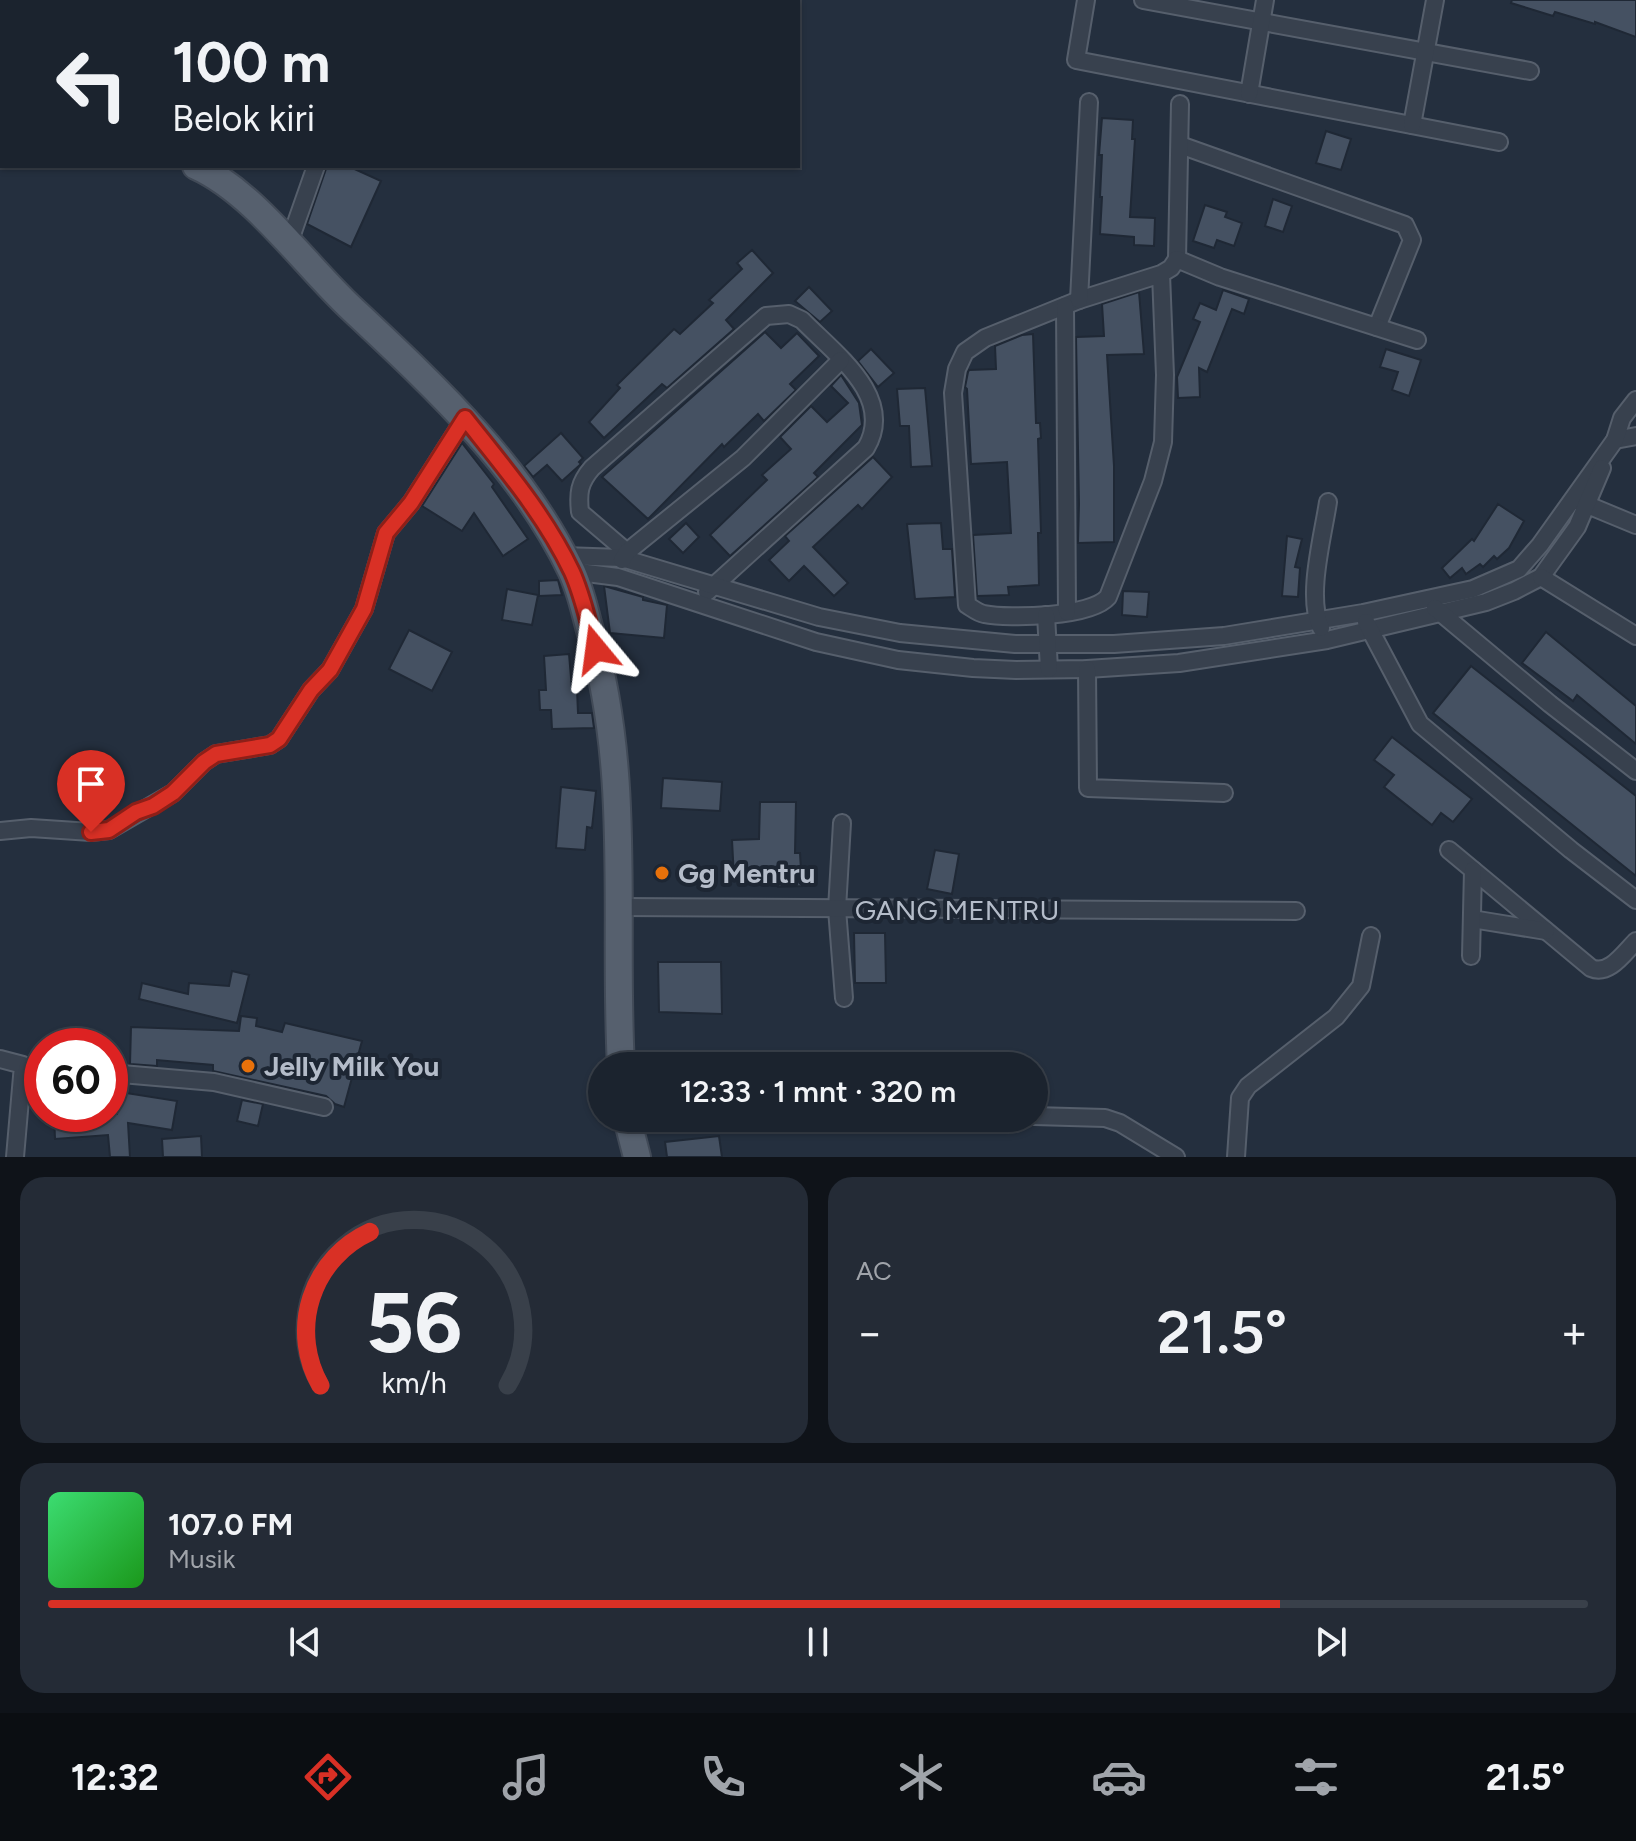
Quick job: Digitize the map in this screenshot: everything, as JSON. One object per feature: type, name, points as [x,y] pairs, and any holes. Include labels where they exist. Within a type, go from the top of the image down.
[{"type":"main road","points":[[201,168],[213,173],[243,197],[289,243],[319,279],[465,418],[539,515],[567,563],[608,698],[616,772],[621,1052]]},
{"type":"main road","points":[[631,1132],[637,1157]]},
{"type":"street","points":[[1086,0],[1076,60],[1499,142]]},
{"type":"street","points":[[1143,0],[1530,71]]},
{"type":"street","points":[[1249,94],[1265,0]]},
{"type":"street","points":[[1412,125],[1435,0]]},
{"type":"street","points":[[1067,612],[1072,303],[1089,102]]},
{"type":"street","points":[[1161,274],[1165,375],[1163,442],[1153,481],[1108,597],[1094,608],[1046,615],[984,614],[967,605],[953,393],[957,369],[965,352],[985,338],[1171,268],[1177,259],[1180,104]]},
{"type":"street","points":[[1180,145],[1405,225],[1412,240],[1409,253],[1377,327]]},
{"type":"street","points":[[289,243],[315,168]]},
{"type":"street","points":[[1177,259],[1220,277],[1417,340]]},
{"type":"street","points":[[701,602],[712,585],[866,448],[874,434],[875,414],[865,385],[802,320],[778,313],[766,316],[592,468],[581,481],[580,512],[624,555],[712,585],[833,620],[900,633],[1047,644],[1168,642],[1317,621],[1473,589],[1519,569],[1580,502],[1612,444],[1622,418],[1636,400]]},
{"type":"street","points":[[567,563],[624,555],[743,458],[841,360]]},
{"type":"street","points":[[0,831],[31,828],[91,832],[109,830],[173,793],[216,754],[270,745],[279,739],[311,690],[330,670],[364,609],[386,533],[411,503],[465,418]]},
{"type":"street","points":[[1612,444],[1636,436]]},
{"type":"street","points":[[1327,640],[1317,621],[1315,608],[1328,502]]},
{"type":"street","points":[[567,563],[701,602],[829,645],[898,660],[996,670],[1087,669],[1179,663],[1327,640],[1486,602],[1541,577],[1577,527],[1580,502]]},
{"type":"street","points":[[1580,502],[1636,525]]},
{"type":"street","points":[[618,577],[624,555]]},
{"type":"street","points":[[1541,577],[1636,636]]},
{"type":"street","points":[[1426,599],[1550,704],[1636,771]]},
{"type":"street","points":[[1363,613],[1420,724],[1636,900]]},
{"type":"street","points":[[1046,615],[1049,669]]},
{"type":"street","points":[[829,645],[833,620]]},
{"type":"street","points":[[996,670],[997,642]]},
{"type":"street","points":[[1087,669],[1088,788],[1224,793]]},
{"type":"street","points":[[842,823],[837,909],[844,998]]},
{"type":"street","points":[[1449,850],[1598,971],[1607,969],[1636,941]]},
{"type":"street","points":[[1471,956],[1473,870]]},
{"type":"street","name":"GANG MENTRU","points":[[618,907],[1296,911]]},
{"type":"street","points":[[1472,919],[1547,931]]},
{"type":"street","points":[[1236,1157],[1240,1098],[1248,1086],[1336,1017],[1361,986],[1371,936]]},
{"type":"street","points":[[0,1059],[23,1065],[10,1148]]},
{"type":"street","points":[[128,1075],[214,1082],[324,1107]]},
{"type":"street","points":[[1048,1116],[1105,1118],[1120,1123],[1176,1157]]},
{"type":"building","points":[[1512,0],[1636,0],[1636,37],[1595,22],[1555,12],[1553,16],[1511,3]]},
{"type":"building","points":[[1102,118],[1133,120],[1132,139],[1135,139],[1130,217],[1155,218],[1154,246],[1134,245],[1134,237],[1100,234]]},
{"type":"building","points":[[1326,131],[1351,139],[1341,170],[1316,163]]},
{"type":"building","points":[[326,168],[352,168],[381,181],[351,247],[307,224]]},
{"type":"building","points":[[1273,199],[1292,206],[1283,232],[1265,226]]},
{"type":"building","points":[[1205,205],[1227,212],[1225,217],[1242,223],[1234,246],[1217,240],[1214,248],[1193,241]]},
{"type":"building","points":[[752,250],[773,273],[726,320],[734,329],[667,388],[662,384],[604,438],[589,422],[620,388],[617,385],[674,329],[680,334],[713,303],[709,300],[742,269],[737,263]]},
{"type":"building","points":[[809,287],[832,311],[820,322],[795,301]]},
{"type":"building","points":[[1223,290],[1249,299],[1244,314],[1232,309],[1207,372],[1199,368],[1200,397],[1178,398],[1177,377],[1200,322],[1193,319],[1200,303],[1216,310]]},
{"type":"building","points":[[1139,292],[1144,354],[1107,355],[1114,466],[1114,542],[1078,543],[1076,337],[1104,336],[1102,304]]},
{"type":"building","points":[[765,332],[781,348],[797,333],[819,356],[790,384],[796,390],[764,421],[758,414],[724,447],[722,444],[648,519],[602,477]]},
{"type":"building","points":[[1033,334],[1036,423],[1040,423],[1041,438],[1038,439],[1039,585],[1008,587],[1009,595],[977,596],[973,535],[1011,533],[1007,462],[971,464],[965,387],[968,372],[996,369],[995,346]]},
{"type":"building","points":[[871,349],[894,373],[878,387],[858,361]]},
{"type":"building","points":[[1386,349],[1421,360],[1409,396],[1392,390],[1398,372],[1380,367]]},
{"type":"building","points":[[841,375],[859,403],[862,425],[814,473],[818,477],[730,556],[710,535],[767,480],[762,475],[791,449],[780,437],[811,406],[827,422],[848,403],[831,386]]},
{"type":"building","points":[[925,388],[932,466],[911,467],[909,426],[900,426],[897,389]]},
{"type":"building","points":[[561,433],[583,458],[579,462],[581,464],[562,481],[547,465],[533,477],[524,466]]},
{"type":"building","points":[[462,443],[494,484],[492,487],[528,539],[503,556],[474,513],[462,531],[422,506]]},
{"type":"building","points":[[873,457],[892,477],[862,509],[858,505],[813,547],[848,583],[834,596],[804,566],[789,581],[769,560],[789,541],[785,536]]},
{"type":"building","points":[[1498,504],[1524,521],[1509,548],[1483,567],[1480,564],[1466,574],[1462,568],[1450,578],[1442,568],[1472,539],[1474,541]]},
{"type":"building","points":[[686,523],[699,537],[683,553],[669,539]]},
{"type":"building","points":[[941,523],[943,549],[952,549],[955,597],[915,599],[907,524]]},
{"type":"building","points":[[1287,536],[1302,539],[1295,567],[1300,568],[1298,597],[1282,596]]},
{"type":"building","points":[[558,580],[562,595],[539,596],[539,581]]},
{"type":"building","points":[[604,586],[667,605],[664,638],[610,633]]},
{"type":"building","points":[[507,589],[538,595],[532,625],[502,620]]},
{"type":"building","points":[[1123,591],[1149,592],[1147,617],[1122,615]]},
{"type":"building","points":[[409,630],[452,652],[432,691],[389,669]]},
{"type":"building","points":[[1546,632],[1636,706],[1636,744],[1577,695],[1573,701],[1522,663]]},
{"type":"building","points":[[569,654],[572,689],[577,689],[578,713],[592,713],[594,728],[552,729],[551,710],[540,710],[539,690],[546,690],[544,656]]},
{"type":"building","points":[[1471,666],[1636,796],[1636,876],[1433,713]]},
{"type":"building","points":[[1392,737],[1472,799],[1453,822],[1441,813],[1432,825],[1384,787],[1394,775],[1374,760]]},
{"type":"building","points":[[663,778],[722,782],[720,811],[661,808]]},
{"type":"building","points":[[561,787],[596,791],[592,828],[587,827],[585,850],[556,848]]},
{"type":"building","points":[[760,802],[796,802],[795,853],[800,853],[802,886],[778,887],[777,878],[734,878],[732,840],[759,839]]},
{"type":"building","points":[[935,850],[959,854],[952,894],[927,889]]},
{"type":"building","points":[[854,933],[885,933],[886,983],[855,983]]},
{"type":"building","points":[[658,962],[721,962],[722,1014],[659,1012]]},
{"type":"building","points":[[232,971],[249,975],[237,1023],[139,999],[142,983],[188,994],[189,983],[229,986]]},
{"type":"building","points":[[241,1016],[257,1018],[256,1026],[282,1032],[285,1023],[362,1041],[344,1107],[326,1096],[213,1071],[213,1065],[157,1060],[157,1066],[130,1064],[131,1027],[239,1031]]},
{"type":"building","points":[[128,1093],[177,1101],[172,1130],[128,1123]]},
{"type":"building","points":[[242,1100],[263,1104],[258,1126],[237,1121]]},
{"type":"building","points":[[128,1123],[130,1157],[110,1157],[108,1135],[55,1139],[55,1132],[128,1132]]},
{"type":"building","points":[[201,1136],[202,1157],[163,1157],[162,1139]]},
{"type":"building","points":[[719,1136],[722,1157],[667,1157],[665,1142]]},
{"type":"place","name":"Gg Mentru","points":[[662,873]]},
{"type":"place","name":"Jelly Milk You","points":[[248,1066]]},
{"type":"route","points":[[91,832],[109,830],[136,812],[153,806],[173,793],[216,754],[270,745],[279,739],[348,641],[364,609],[386,533],[411,503],[465,418],[539,515],[563,556],[578,587],[596,649]]}]
